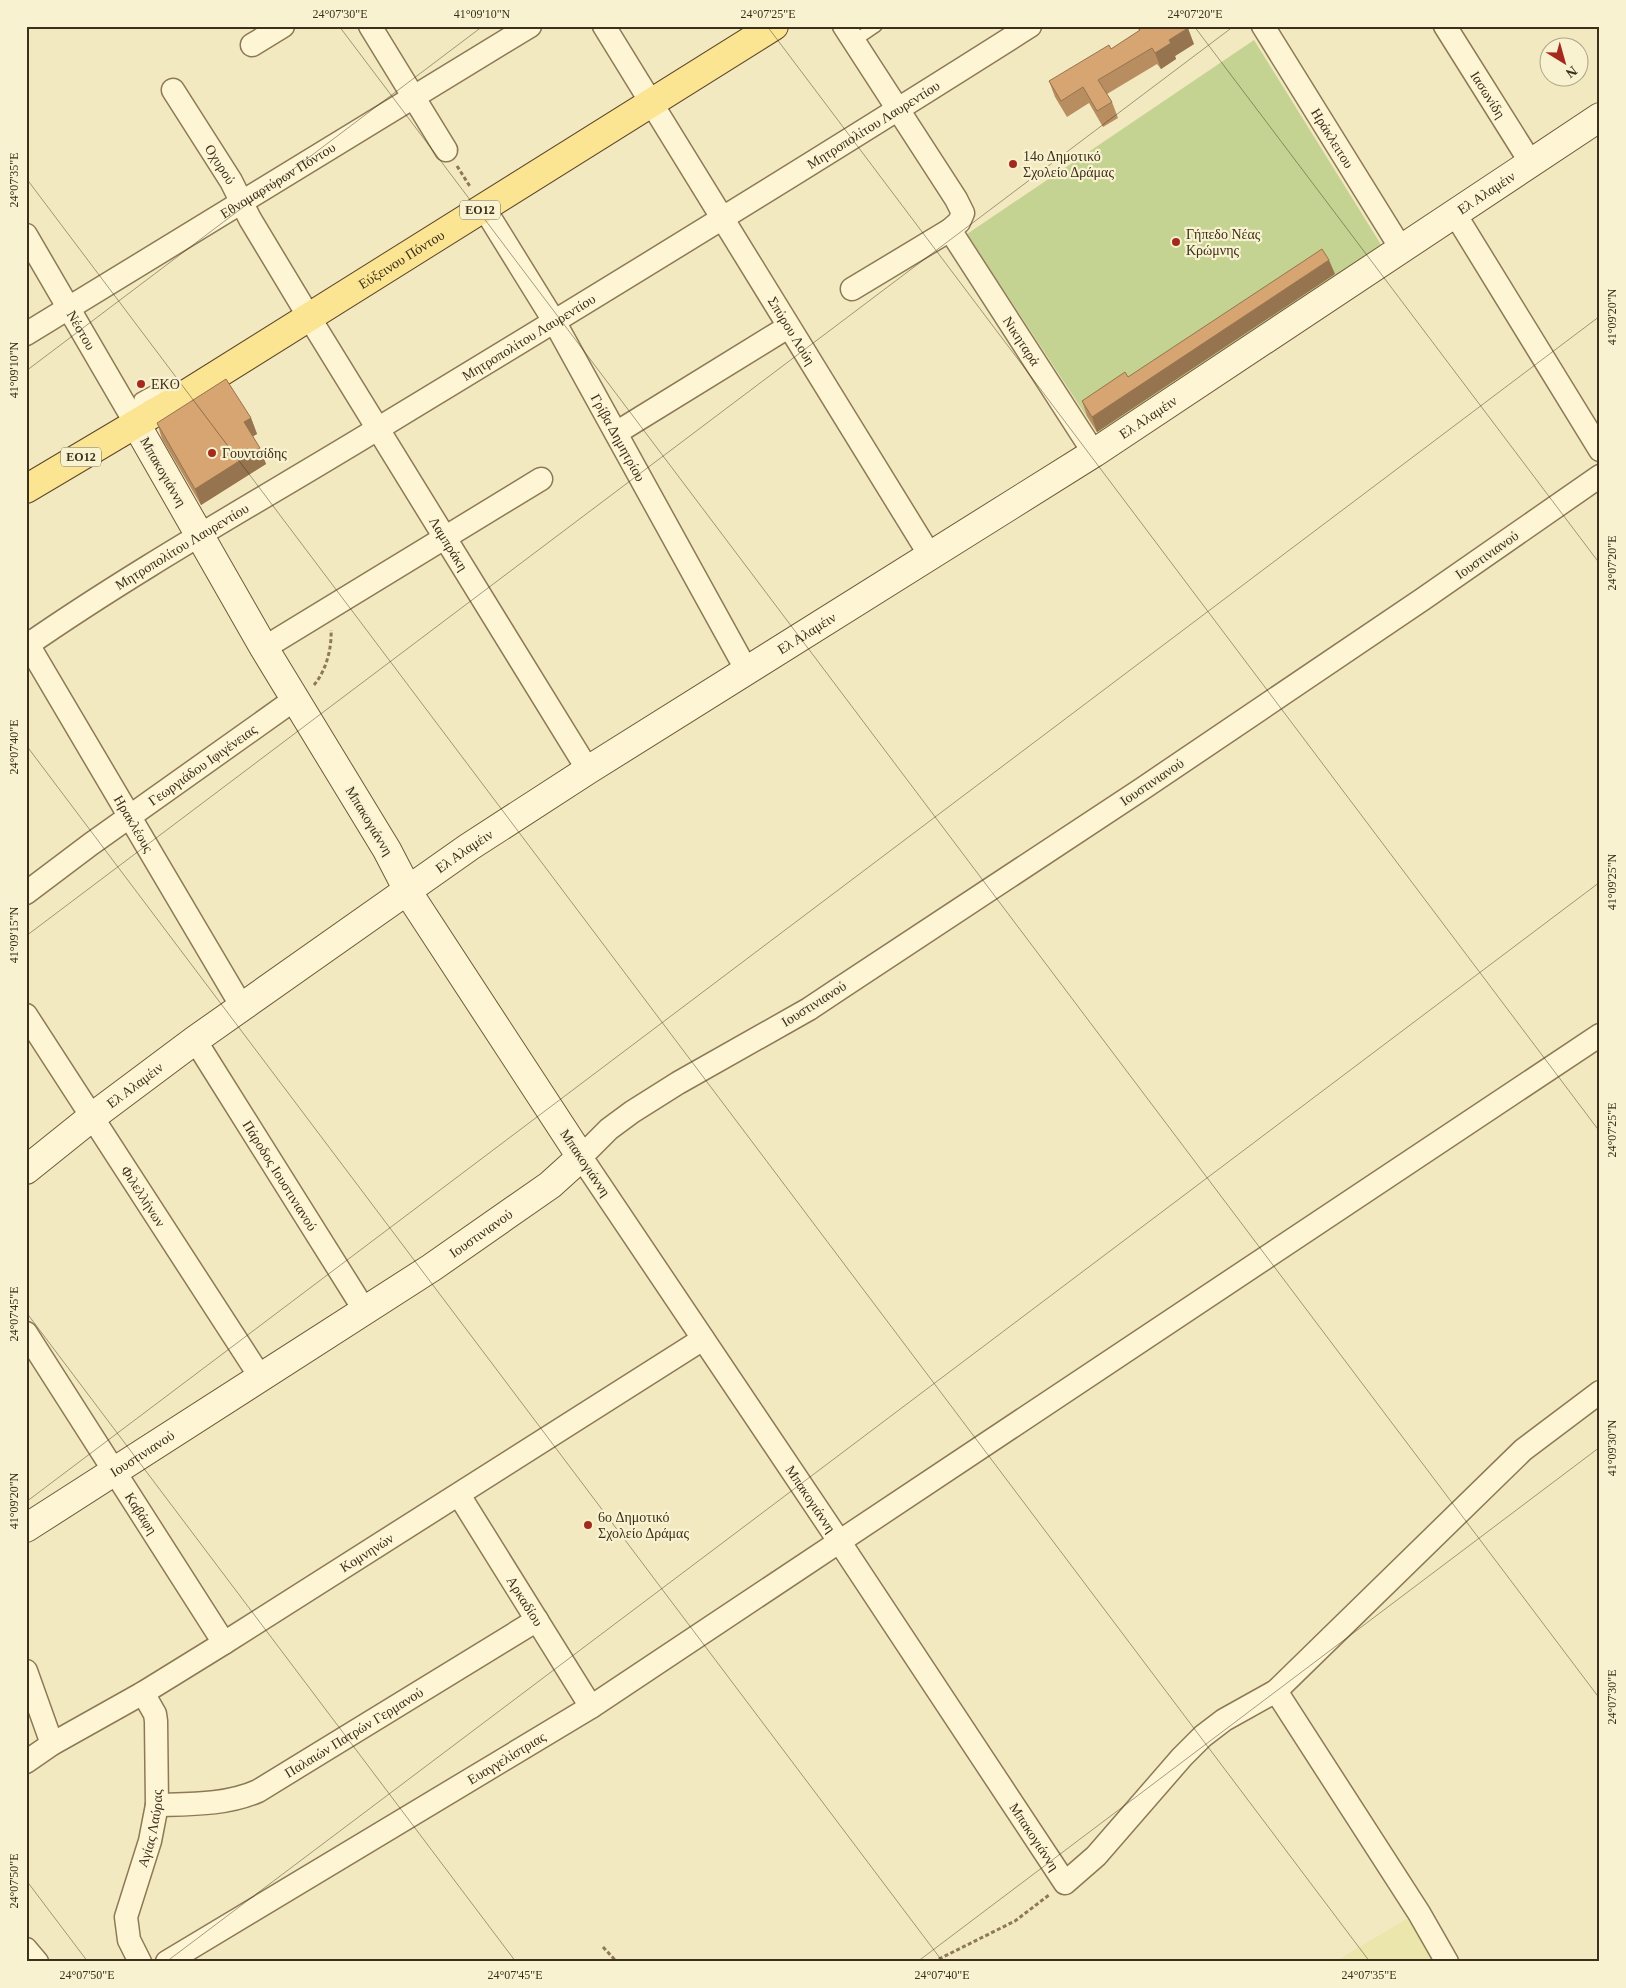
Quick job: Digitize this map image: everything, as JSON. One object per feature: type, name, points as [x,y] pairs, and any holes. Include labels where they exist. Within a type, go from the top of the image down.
[{"type":"main road","name":"Εύξεινου Πόντου","points":[[26,489],[186,394],[774,26]]},
{"type":"street","points":[[252,45],[283,26]]},
{"type":"street","points":[[370,26],[446,150]]},
{"type":"street","name":"Εθνομαρτύρων Πόντου","points":[[26,334],[530,26]]},
{"type":"street","name":"Σπύρου Λούη","points":[[604,26],[650,104],[931,557]]},
{"type":"street","name":"Μητροπολίτου Λαυρεντίου","points":[[27,644],[199,536],[554,321],[1030,26]]},
{"type":"street","name":"Ιασωνίδη","points":[[1445,26],[1531,163]]},
{"type":"street","name":"Ηράκλειτου","points":[[1268,28],[1402,250]]},
{"type":"street","name":"Νικηταρά","points":[[849,34],[956,199],[956,222],[1094,453]]},
{"type":"street","name":"Οχυρού","points":[[173,90],[231,181],[309,317]]},
{"type":"street","name":"Ελ Αλαμέιν","points":[[26,1170],[92,1117],[196,1040],[476,842],[1094,453],[1600,117]]},
{"type":"street","name":"Γρίβα Δημητρίου","points":[[484,208],[554,321],[747,671]]},
{"type":"street","points":[[1455,214],[1600,450]]},
{"type":"street","points":[[852,289],[956,222]]},
{"type":"street","name":"Νέστου","points":[[26,235],[136,424]]},
{"type":"street","name":"Λαμπράκη","points":[[309,317],[588,770]]},
{"type":"street","points":[[616,433],[788,327]]},
{"type":"street","name":"Μπακογιάννη","points":[[136,424],[264,648],[382,843],[419,911],[1065,1883]]},
{"type":"street","name":"Ιουστινιανού","points":[[26,1528],[364,1311],[550,1185],[609,1129],[632,1112],[850,982],[1142,790],[1600,476]]},
{"type":"street","points":[[264,648],[541,479]]},
{"type":"street","name":"Ηρακλέους","points":[[27,644],[242,1007]]},
{"type":"street","name":"Γεωργιάδου Ιφιγένειας","points":[[26,892],[295,699]]},
{"type":"street","name":"Φιλελλήνων","points":[[26,1015],[261,1378]]},
{"type":"street","name":"Ευαγγελίστριας","points":[[167,1962],[591,1707],[1600,1035]]},
{"type":"street","name":"Πάροδος Ιουστινιανού","points":[[196,1040],[364,1311]]},
{"type":"street","name":"Καβάφη","points":[[26,1333],[116,1471],[224,1643]]},
{"type":"street","name":"Κομνηνών","points":[[26,1762],[52,1744],[143,1693],[224,1643],[704,1339]]},
{"type":"street","points":[[1065,1883],[1101,1851],[1176,1764],[1203,1736],[1224,1720],[1276,1691],[1523,1450],[1600,1392]]},
{"type":"street","name":"Αρκαδίου","points":[[458,1494],[591,1707]]},
{"type":"street","name":"Παλαιών Πατρών Γερμανού","points":[[157,1805],[216,1801],[240,1797],[258,1790],[537,1620]]},
{"type":"street","points":[[26,1671],[52,1744]]},
{"type":"street","points":[[1276,1691],[1419,1913],[1447,1962]]},
{"type":"street","name":"Αγίας Λαύρας","points":[[140,1962],[129,1940],[126,1917],[150,1841],[157,1805],[156,1721],[143,1693]]},
{"type":"street","points":[[26,1949],[37,1962]]},
{"type":"lane","points":[[849,34],[876,26]]},
{"type":"path","points":[[446,150],[484,208]]},
{"type":"path","points":[[295,699],[316,682],[324,668],[330,647],[331,635],[331,626],[325,611]]},
{"type":"path","points":[[933,1962],[1015,1922],[1065,1883]]},
{"type":"path","points":[[603,1946],[617,1962]]},
{"type":"shaded area","points":[[1410,1917],[1436,1962],[1334,1962]]},
{"type":"green space","name":"Γήπεδο Νέας Κρώμνης","points":[[1254,40],[1385,251],[1100,437],[967,234]]},
{"type":"building","points":[[1138,26],[1187,26],[1188,28],[1169,40],[1171,43],[1155,53],[1152,48],[1098,80],[1112,102],[1097,111],[1083,87],[1061,101],[1049,81],[1109,45],[1111,49],[1140,30]]},
{"type":"building","points":[[1322,249],[1329,260],[1092,417],[1082,401],[1125,372],[1128,377]]},
{"type":"building","name":"Γουντσίδης","points":[[226,379],[251,418],[244,422],[260,448],[195,489],[157,423]]},
{"type":"place","name":"14ο Δημοτικό Σχολείο Δράμας","points":[[1013,164]]},
{"type":"place","name":"Γήπεδο Νέας Κρώμνης","points":[[1176,242]]},
{"type":"place","name":"EKO","points":[[141,384]]},
{"type":"place","name":"Γουντσίδης","points":[[212,453]]},
{"type":"place","name":"6o Δημοτικό Σχολείο Δράμας","points":[[588,1525]]}]
